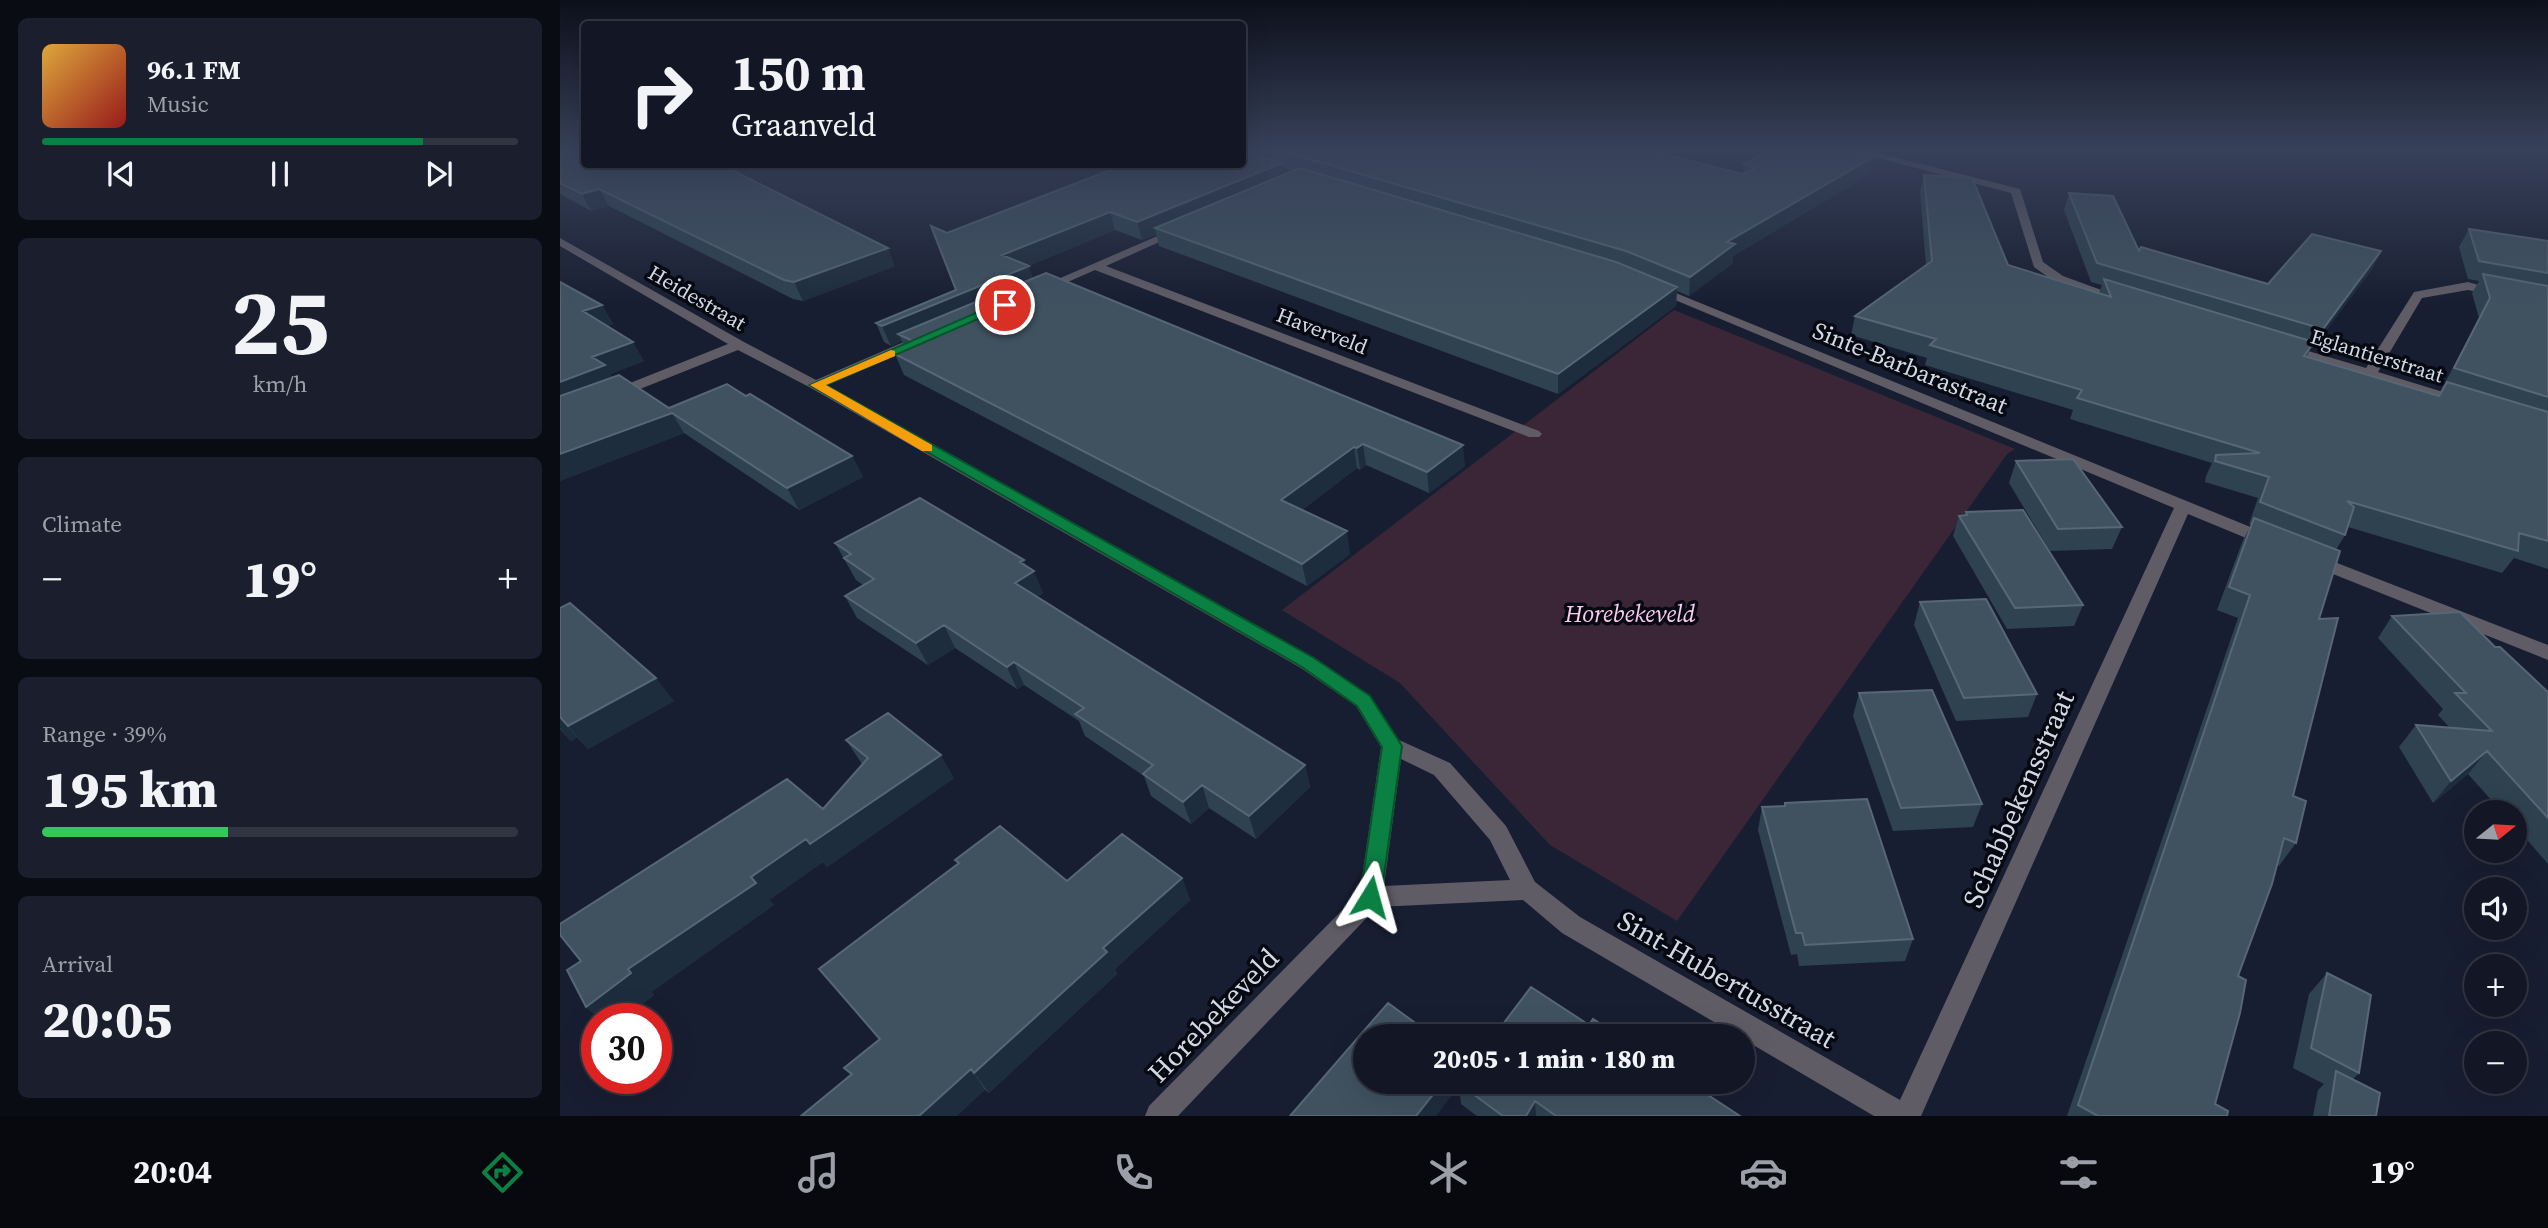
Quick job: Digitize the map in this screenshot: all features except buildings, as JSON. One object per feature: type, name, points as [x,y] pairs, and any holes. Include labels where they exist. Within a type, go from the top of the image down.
[{"type":"street","points":[[2019,200],[2038,264],[2059,279],[2136,304]]},
{"type":"street","points":[[1028,295],[1192,225]]},
{"type":"street","name":"Heidestraat","points":[[560,241],[739,345],[816,385]]},
{"type":"street","name":"Haverveld","points":[[1094,266],[1534,434]]},
{"type":"street","name":"Sinte-Barbarastraat","points":[[1645,286],[1950,408],[2183,507],[2548,653]]},
{"type":"street","points":[[2370,373],[2418,295],[2468,286],[2508,294]]},
{"type":"street","points":[[816,385],[941,332]]},
{"type":"street","name":"Eglantierstraat","points":[[2266,342],[2472,405]]},
{"type":"street","points":[[598,401],[739,345]]},
{"type":"street","points":[[816,385],[1308,663],[1363,701],[1392,746],[1370,897],[1527,889]]},
{"type":"street","name":"Schabbekensstraat","points":[[1907,1116],[2183,507]]},
{"type":"street","name":"Sint-Hubertusstraat","points":[[1392,746],[1442,769],[1498,833],[1527,889],[1571,925],[1901,1116]]},
{"type":"street","name":"Horebekeveld","points":[[1159,1116],[1370,897]]},
{"type":"green space","name":"Horebekeveld","points":[[1674,310],[2015,449],[2007,454],[1677,921],[1550,845],[1400,683],[1282,610]]},
{"type":"slow traffic","points":[[891,353],[816,385],[927,448]]},
{"type":"route","points":[[1005,305],[816,385],[1308,663],[1363,701],[1392,746],[1370,897]]}]
